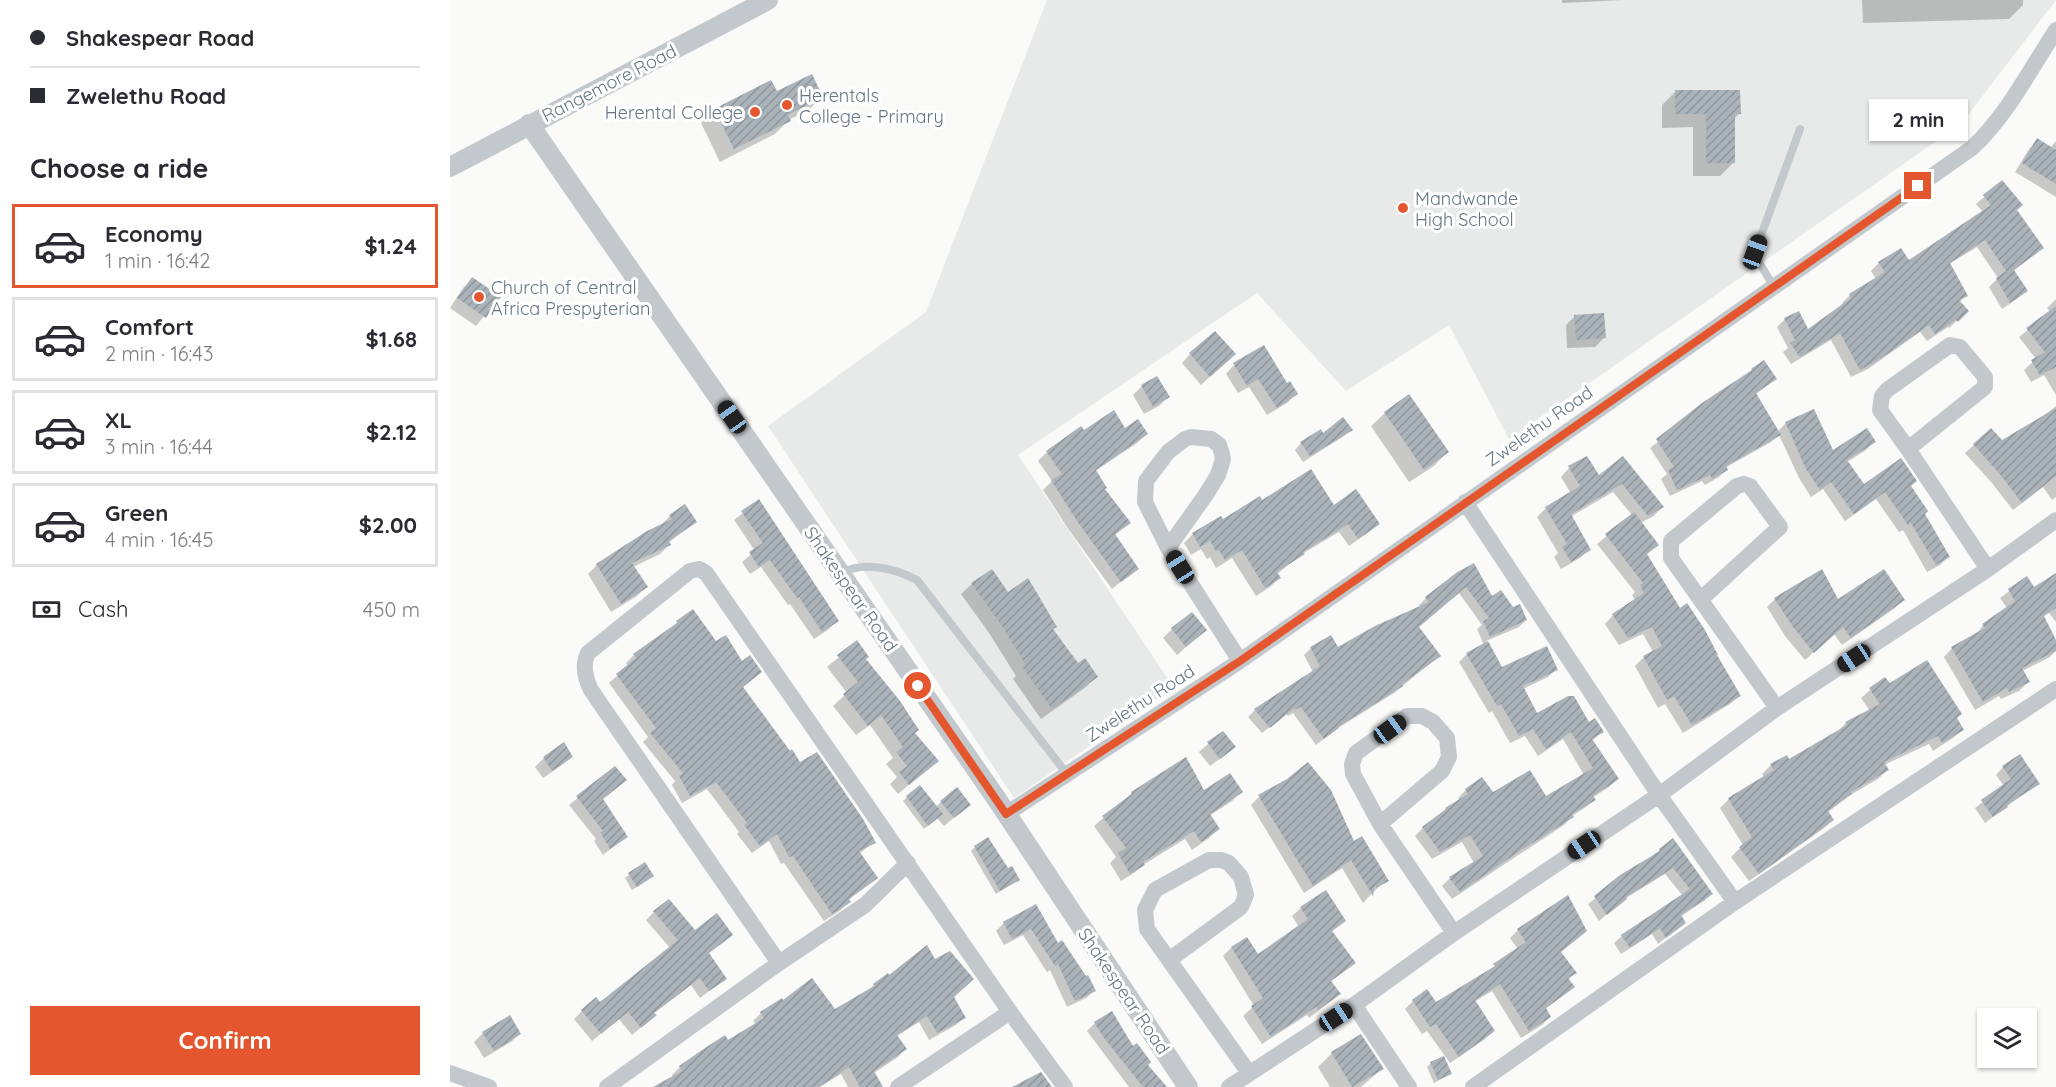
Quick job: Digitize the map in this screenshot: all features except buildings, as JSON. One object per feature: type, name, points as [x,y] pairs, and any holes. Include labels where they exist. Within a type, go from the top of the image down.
[{"type":"street","name":"Rangemore Road","points":[[450,166],[768,0]]},
{"type":"street","name":"Zwelethu Road","points":[[1006,814],[1240,661],[1972,148],[1997,120],[2056,30]]},
{"type":"street","name":"Shakespear Road","points":[[529,124],[1006,814],[1188,1087]]},
{"type":"street","points":[[1908,449],[1985,387],[1985,377],[1960,347],[1953,345],[1946,348],[1887,390],[1882,396],[1880,410],[1988,569]]},
{"type":"street","points":[[1168,548],[1218,475],[1223,459],[1219,445],[1211,439],[1196,436],[1185,439],[1168,452],[1146,481],[1146,505],[1168,548],[1240,661]]},
{"type":"street","points":[[1701,599],[1780,526],[1750,486],[1744,484],[1737,486],[1671,541],[1671,558],[1777,708]]},
{"type":"street","points":[[1465,502],[1659,795],[1735,903]]},
{"type":"street","points":[[1229,1087],[1354,1005],[1454,933],[1659,795],[1777,708],[1988,569],[2056,520]]},
{"type":"street","points":[[779,963],[586,681],[584,668],[588,653],[690,571],[699,569],[706,573],[1010,1012],[1065,1087]]},
{"type":"street","points":[[1473,1087],[1735,903],[2056,689]]},
{"type":"street","points":[[1380,824],[1442,771],[1449,758],[1447,738],[1433,722],[1422,716],[1407,716],[1356,753],[1353,774],[1380,824],[1454,933]]},
{"type":"street","points":[[1169,960],[1240,907],[1246,895],[1241,877],[1229,863],[1209,860],[1155,890],[1145,910],[1147,929],[1249,1073]]},
{"type":"street","points":[[607,1087],[779,963],[865,905],[908,863]]},
{"type":"street","points":[[1354,1005],[1409,1087]]},
{"type":"street","points":[[898,1087],[1010,1012]]},
{"type":"street","points":[[450,1073],[489,1087]]},
{"type":"lane","points":[[1774,287],[1756,260],[1755,252],[1800,129]]},
{"type":"lane","points":[[840,573],[852,567],[872,566],[900,572],[917,580],[1068,775]]},
{"type":"shaded area","name":"Mandwande High School","points":[[1047,0],[2056,0],[1961,124],[1509,439],[1449,325],[1346,391],[1257,293],[1018,455],[1174,688],[1014,798],[768,426],[926,312]]},
{"type":"place","name":"Herentals College - Primary","points":[[787,105]]},
{"type":"place","name":"Herental College","points":[[755,112]]},
{"type":"place","name":"Mandwande High School","points":[[1403,208]]},
{"type":"place","name":"Church of Central Africa Prespyterian","points":[[479,297]]},
{"type":"route","points":[[918,686],[1006,814],[1240,661],[1918,186]]}]
